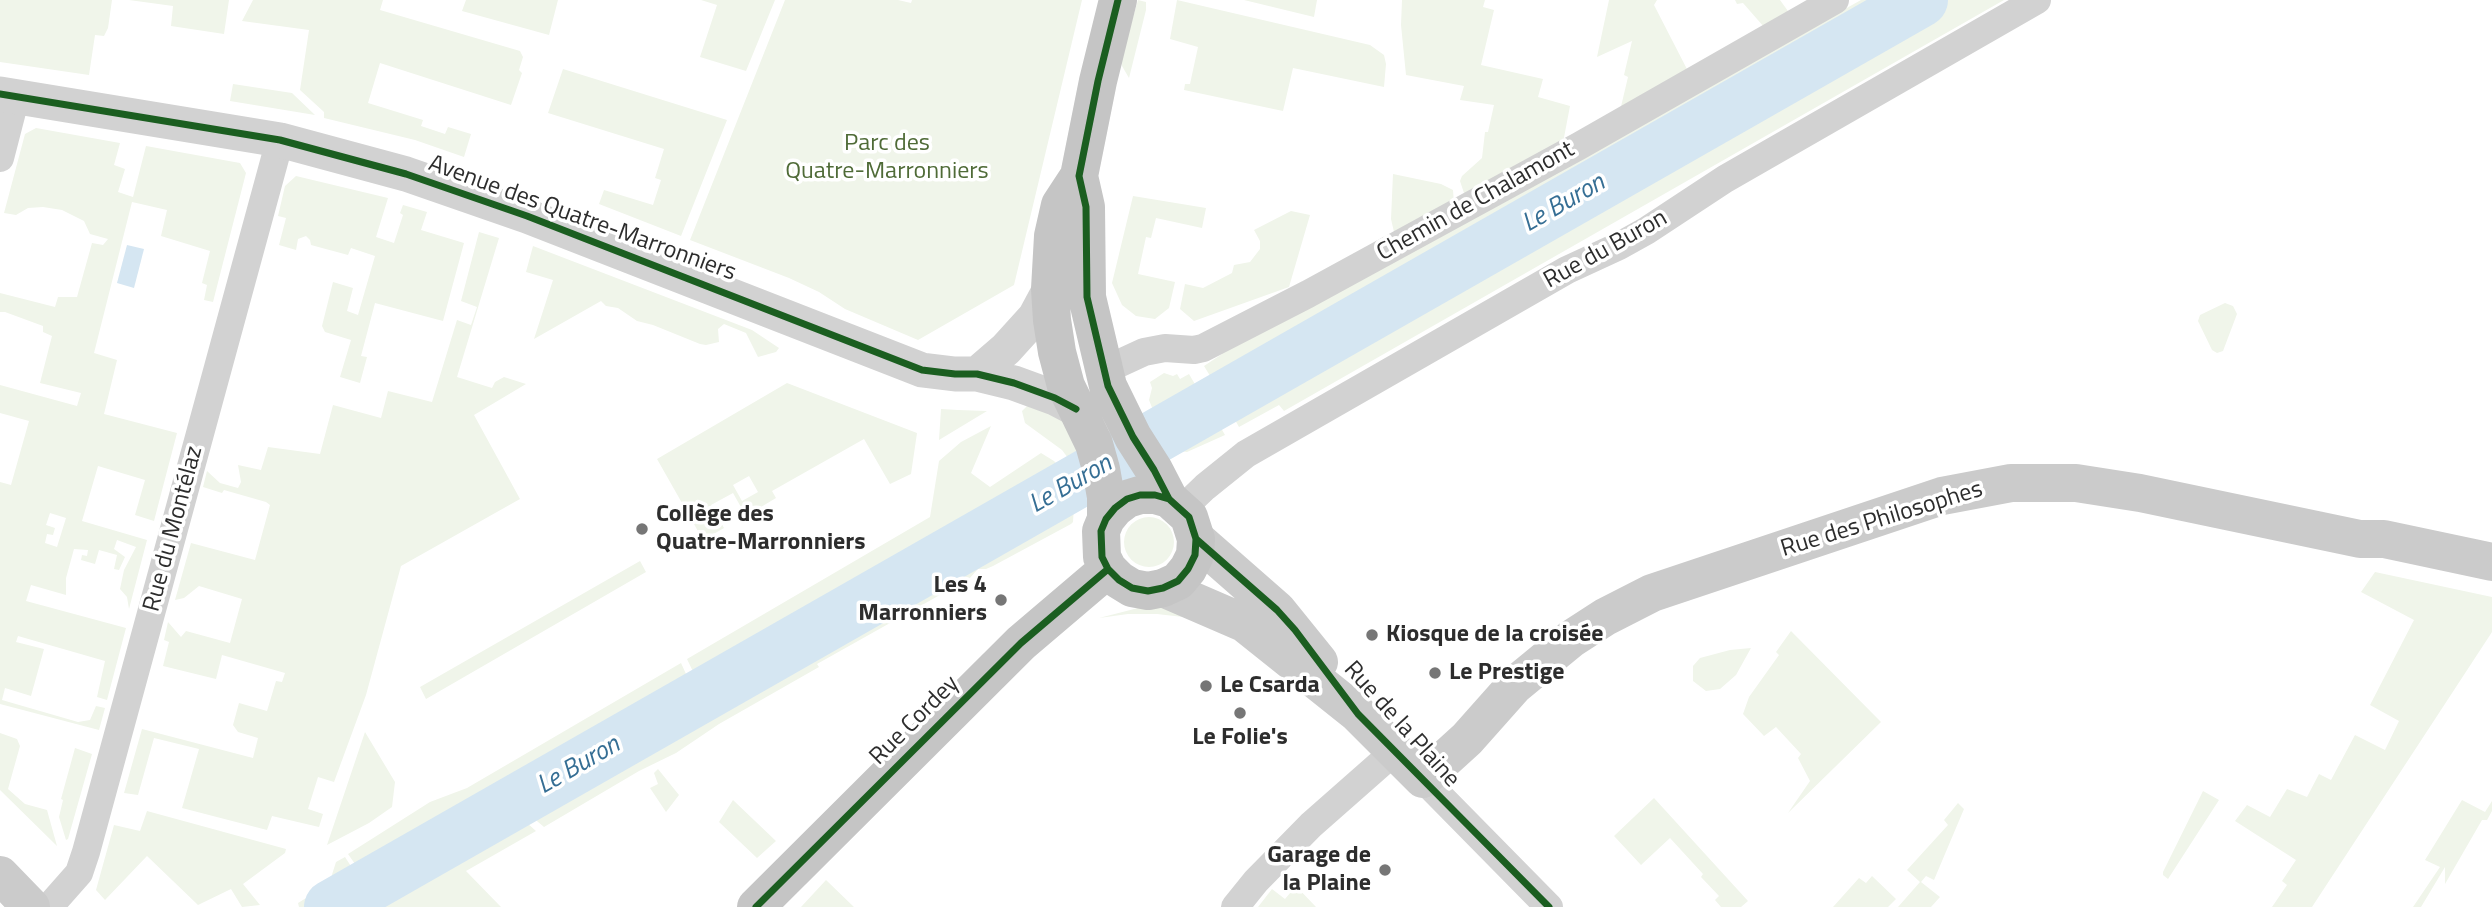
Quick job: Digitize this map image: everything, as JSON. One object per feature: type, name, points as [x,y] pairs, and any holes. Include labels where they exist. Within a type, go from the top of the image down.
[{"type":"main road","points":[[1079,176],[1086,207],[1087,297],[1108,386],[1133,437],[1175,504],[1195,555],[1178,580],[1163,588],[1148,591],[1132,588],[1119,580],[1108,569],[1102,557],[1101,531],[1106,508],[1101,469],[1094,444],[1066,386],[1057,352],[1050,289],[1052,244],[1060,205],[1079,176],[1118,0]]},
{"type":"main road","name":"Rue des Philosophes","points":[[1423,779],[1466,739],[1515,685],[1570,639],[1605,617],[1652,593],[1942,496],[2011,483],[2076,483],[2150,495],[2360,539],[2384,539],[2492,562]]},
{"type":"main road","points":[[1106,508],[1115,508],[1126,499],[1148,495],[1175,504]]},
{"type":"main road","name":"Rue de la Plaine","points":[[1175,504],[1287,621],[1359,714],[1423,779]]},
{"type":"main road","name":"Rue Cordey","points":[[756,907],[1021,643],[1108,569]]},
{"type":"main road","name":"Rue de la Plaine","points":[[1163,588],[1244,623],[1359,714]]},
{"type":"main road","points":[[0,875],[31,907]]},
{"type":"street","name":"Chemin de Chalamont","points":[[1105,370],[1144,352],[1165,348],[1203,348],[1308,294],[1579,146],[1836,0]]},
{"type":"street","name":"Rue du Buron","points":[[1175,504],[1205,486],[1246,454],[1567,270],[1646,231],[1726,179],[2037,0]]},
{"type":"street","name":"Avenue des Quatre-Marronniers","points":[[8,95],[280,140],[459,191],[922,370],[978,374],[1033,389],[1080,418]]},
{"type":"street","points":[[0,159],[8,95]]},
{"type":"street","name":"Rue du Montélaz","points":[[49,907],[79,873],[86,852],[280,140]]},
{"type":"street","points":[[978,374],[1006,349],[1035,317],[1050,289]]},
{"type":"street","points":[[1235,907],[1256,881],[1311,825],[1395,751]]},
{"type":"street","name":"Rue de la Plaine","points":[[1423,779],[1549,907]]},
{"type":"green space","points":[[0,0],[112,0],[108,28],[104,36],[95,35],[89,75],[0,62]]},
{"type":"green space","points":[[129,0],[229,0],[224,34],[171,26],[173,6]]},
{"type":"green space","points":[[253,0],[383,0],[380,10],[520,51],[523,57],[519,70],[522,73],[511,105],[380,63],[368,103],[423,120],[421,126],[445,134],[448,127],[471,134],[464,157],[415,140],[324,118],[324,112],[300,90],[309,30],[242,21]]},
{"type":"green space","points":[[466,0],[558,0],[549,35],[462,11]]},
{"type":"green space","points":[[701,0],[775,0],[746,71],[700,57],[717,5]]},
{"type":"green space","name":"Parc des Quatre-Marronniers","points":[[785,0],[898,0],[911,3],[912,0],[1082,0],[1014,285],[918,340],[845,309],[819,292],[789,278],[690,240]]},
{"type":"green space","points":[[1138,0],[1146,2],[1146,10],[1129,78],[1121,59]]},
{"type":"green space","points":[[1177,0],[1370,45],[1384,55],[1384,87],[1293,68],[1283,111],[1184,90],[1185,84],[1190,84],[1198,47],[1170,39]]},
{"type":"green space","points":[[1244,0],[1317,0],[1314,17]]},
{"type":"green space","points":[[1402,0],[1485,0],[1483,7],[1494,10],[1481,65],[1543,79],[1538,97],[1570,106],[1562,148],[1466,199],[1460,181],[1482,158],[1485,132],[1488,132],[1494,105],[1460,100],[1464,86],[1406,75],[1401,25]]},
{"type":"green space","points":[[1609,0],[1657,0],[1654,5],[1690,75],[1619,115],[1628,77],[1624,75],[1632,41],[1597,57]]},
{"type":"green space","points":[[1735,0],[1780,0],[1793,18],[1764,27],[1743,3],[1737,4]]},
{"type":"green space","points":[[1861,0],[1901,0],[1218,389],[1204,366],[1222,354],[1222,351],[1557,170]]},
{"type":"green space","points":[[1947,0],[2004,0],[1284,411],[1279,405],[1239,427],[1226,404]]},
{"type":"green space","points":[[563,69],[727,120],[681,236],[599,204],[604,190],[653,205],[661,180],[655,178],[664,149],[548,113]]},
{"type":"green space","points":[[233,84],[292,93],[315,115],[230,101]]},
{"type":"green space","points":[[36,128],[120,143],[114,165],[125,169],[118,192],[133,197],[146,146],[240,163],[246,173],[213,302],[204,300],[207,285],[202,283],[210,251],[161,236],[167,210],[132,202],[94,353],[117,360],[104,414],[177,433],[154,521],[135,515],[145,480],[98,466],[82,521],[147,540],[129,609],[127,597],[120,589],[124,570],[136,547],[117,540],[114,549],[125,557],[119,570],[114,569],[117,555],[99,550],[95,564],[81,560],[82,555],[87,556],[88,550],[74,549],[66,578],[66,595],[31,585],[26,601],[126,628],[107,700],[97,697],[105,661],[18,636],[16,642],[44,649],[31,696],[5,688],[2,700],[78,722],[90,720],[96,706],[105,708],[99,730],[0,704],[0,482],[11,485],[29,421],[0,413],[0,385],[77,406],[81,393],[40,383],[52,336],[43,332],[43,326],[0,312],[0,293],[55,307],[58,297],[77,297],[92,243],[103,245],[108,239],[90,234],[84,221],[62,210],[43,207],[28,208],[16,215],[4,213],[25,134]],"holes":[[[50,513],[66,518],[57,547],[45,543],[47,534],[53,535],[55,528],[46,525]]]},
{"type":"green space","points":[[1393,174],[1441,184],[1453,190],[1454,203],[1394,232],[1391,219]]},
{"type":"green space","points":[[296,176],[388,198],[376,237],[394,243],[403,215],[400,213],[403,205],[427,212],[421,230],[464,243],[443,321],[375,303],[361,356],[367,357],[360,383],[340,377],[351,340],[325,332],[322,326],[333,282],[353,288],[347,311],[358,315],[375,256],[351,248],[348,255],[311,245],[306,236],[298,239],[296,250],[279,245],[286,218],[278,216],[285,186]]},
{"type":"green space","points":[[1133,196],[1206,208],[1202,228],[1156,218],[1151,238],[1146,237],[1138,274],[1175,282],[1169,308],[1155,319],[1136,316],[1122,305],[1112,283]]},
{"type":"green space","points":[[1291,211],[1310,215],[1289,287],[1194,321],[1180,309],[1185,284],[1203,288],[1232,273],[1234,265],[1250,262],[1260,249],[1260,241],[1254,230]]},
{"type":"green space","points":[[479,232],[499,238],[457,377],[492,388],[495,382],[504,377],[526,384],[474,415],[520,499],[401,566],[366,695],[334,782],[318,777],[308,809],[323,814],[319,827],[272,816],[267,830],[182,808],[199,749],[154,738],[138,795],[124,793],[142,729],[253,758],[258,738],[238,732],[233,725],[239,703],[267,711],[276,681],[282,682],[285,673],[222,655],[216,679],[163,666],[169,642],[164,640],[168,622],[181,637],[186,631],[230,643],[242,599],[199,586],[184,598],[175,600],[191,543],[255,560],[270,505],[224,490],[222,493],[203,487],[207,471],[220,483],[238,488],[241,482],[238,465],[261,470],[268,447],[320,454],[333,405],[381,418],[388,391],[432,402],[457,320],[471,325],[477,307],[461,301]]},
{"type":"green space","points":[[533,246],[752,330],[779,348],[776,352],[758,357],[746,333],[724,324],[718,329],[719,342],[700,344],[637,321],[618,308],[606,306],[601,301],[534,339],[553,280],[526,272]]},
{"type":"green space","points":[[2225,303],[2233,306],[2237,314],[2223,351],[2217,353],[2212,350],[2198,321],[2200,315]]},
{"type":"green space","points":[[1164,373],[1173,376],[1177,374],[1180,379],[1189,374],[1203,398],[1154,427],[1150,421],[1155,415],[1149,400],[1152,388],[1150,382]]},
{"type":"green space","points":[[787,383],[917,433],[911,474],[890,484],[864,439],[772,491],[776,498],[746,516],[733,493],[711,505],[724,528],[703,540],[657,459]],"holes":[[[749,476],[758,492],[742,501],[733,485]]]},
{"type":"green space","points":[[1031,402],[1069,424],[1091,497],[1085,497],[1077,470],[1062,450],[1025,423],[1022,411]]},
{"type":"green space","points":[[941,409],[958,410],[987,411],[939,440]]},
{"type":"green space","points":[[1214,416],[1225,435],[1187,452],[1171,450],[1165,445]]},
{"type":"green space","points":[[991,426],[971,473],[990,487],[1041,453],[1065,472],[698,682],[687,659],[930,517],[939,461],[961,442]]},
{"type":"green space","points":[[1068,504],[1074,506],[1071,524],[993,566],[978,569],[969,579],[963,578],[953,591],[947,591],[817,664],[819,667],[719,724],[676,753],[639,771],[544,827],[524,810],[1056,507]]},
{"type":"green space","points":[[1149,517],[1167,524],[1174,542],[1167,560],[1149,567],[1131,560],[1124,542],[1131,524]]},
{"type":"green space","points":[[640,561],[646,572],[426,699],[420,687]]},
{"type":"green space","points":[[2375,572],[2492,597],[2492,632],[2312,907],[2272,907],[2287,885],[2282,881],[2296,860],[2235,821],[2247,805],[2270,817],[2287,789],[2307,797],[2319,774],[2331,780],[2355,735],[2385,750],[2399,721],[2370,705],[2414,620],[2361,592]]},
{"type":"green space","points":[[1142,607],[1162,607],[1183,617],[1128,614],[1099,618]]},
{"type":"green space","points":[[1791,631],[1881,722],[1788,813],[1810,781],[1798,758],[1801,754],[1776,727],[1764,736],[1743,714],[1749,697],[1779,655],[1776,652]]},
{"type":"green space","points":[[1751,648],[1736,675],[1720,689],[1706,691],[1693,681],[1693,666],[1700,658]]},
{"type":"green space","points":[[681,663],[692,687],[362,874],[348,854],[430,802],[467,788]]},
{"type":"green space","points":[[365,732],[395,782],[392,807],[369,823],[327,845]]},
{"type":"green space","points":[[0,733],[17,739],[20,746],[8,789],[25,804],[47,810],[57,846],[0,790]]},
{"type":"green space","points":[[75,748],[92,754],[66,840],[59,817],[61,799]]},
{"type":"green space","points":[[658,769],[679,795],[666,812],[650,788],[658,784],[654,773]]},
{"type":"green space","points":[[2203,791],[2219,800],[2168,879],[2163,872]]},
{"type":"green space","points":[[1654,798],[1748,901],[1741,907],[1721,907],[1715,900],[1719,896],[1701,877],[1703,874],[1670,838],[1641,865],[1614,836]]},
{"type":"green space","points":[[733,800],[776,841],[757,858],[719,822]]},
{"type":"green space","points":[[2462,800],[2485,812],[2492,801],[2492,811],[2487,820],[2482,820],[2445,884],[2445,867],[2421,907],[2413,907],[2440,867],[2425,860]]},
{"type":"green space","points":[[1958,803],[1964,809],[1934,880],[1926,876],[1921,882],[1940,897],[1931,907],[1898,907],[1920,882],[1907,870],[1948,825],[1944,820]]},
{"type":"green space","points":[[147,811],[286,849],[285,853],[243,884],[260,905],[242,907],[231,889],[198,905],[147,856],[105,900],[96,890],[114,825],[140,831]]},
{"type":"green space","points":[[516,813],[536,831],[466,871],[501,907],[349,907]]},
{"type":"green space","points":[[345,857],[358,877],[306,907],[299,907],[298,903],[329,884],[336,862]]},
{"type":"green space","points":[[1872,876],[1896,899],[1888,907],[1833,907],[1859,878],[1866,883]]},
{"type":"green space","points":[[826,880],[854,907],[801,907]]},
{"type":"green space","points":[[1296,886],[1316,907],[1258,907],[1272,889],[1285,899]]},
{"type":"water","points":[[127,245],[144,249],[134,288],[117,283]]},
{"type":"waterway","name":"Le Buron","points":[[331,907],[1921,0]]},
{"type":"cycle path","points":[[1118,0],[1079,176],[1086,207],[1087,297],[1108,386],[1133,437],[1169,499],[1189,517],[1196,539],[1195,555],[1178,581],[1148,591],[1132,588],[1108,569],[1102,557],[1101,531],[1106,519],[1127,499],[1140,495],[1169,499]]},
{"type":"cycle path","points":[[0,94],[280,140],[406,174],[527,216],[922,370],[977,374],[1014,383],[1076,409]]},
{"type":"cycle path","points":[[1196,539],[1277,610],[1358,714],[1549,907]]},
{"type":"cycle path","points":[[756,907],[1021,643],[1108,569]]},
{"type":"place","name":"Collège des Quatre-Marronniers","points":[[642,529]]},
{"type":"place","name":"Les 4 Marronniers","points":[[1001,600]]},
{"type":"place","name":"Kiosque de la croisée","points":[[1372,635]]},
{"type":"place","name":"Le Prestige","points":[[1435,673]]},
{"type":"place","name":"Le Csarda","points":[[1206,686]]},
{"type":"place","name":"Le Folie's","points":[[1240,713]]},
{"type":"place","name":"Garage de la Plaine","points":[[1385,870]]}]
